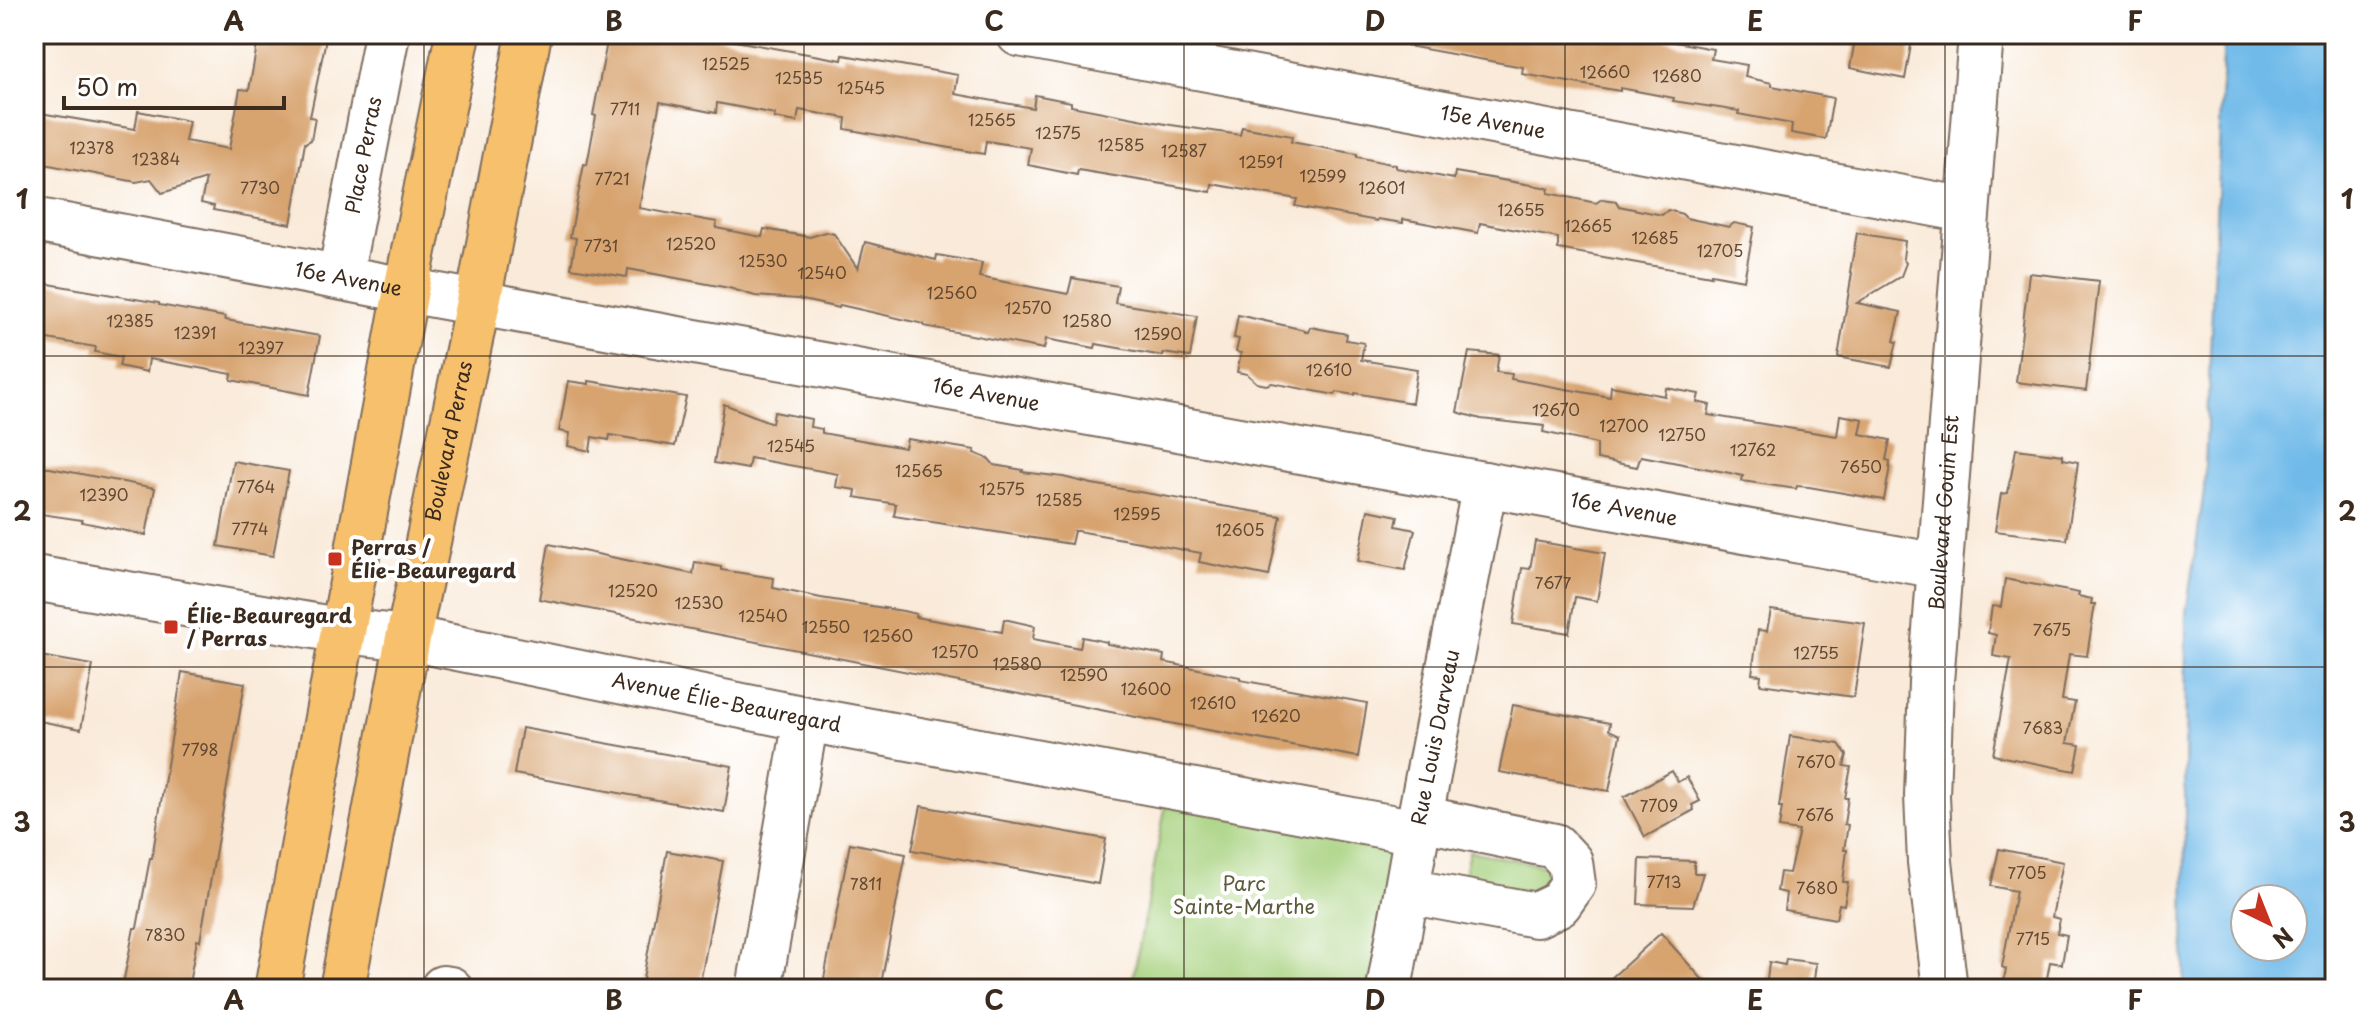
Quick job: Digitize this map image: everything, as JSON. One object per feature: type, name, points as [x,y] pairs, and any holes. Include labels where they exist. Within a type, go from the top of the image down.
[{"type":"main road","points":[[277,989],[406,290],[458,34]]},
{"type":"main road","name":"Boulevard Perras","points":[[342,989],[408,638],[478,302],[529,34]]},
{"type":"street","name":"Place Perras","points":[[340,277],[387,34]]},
{"type":"street","name":"15e Avenue","points":[[1019,34],[1967,210]]},
{"type":"street","name":"Boulevard Gouin Est","points":[[1945,989],[1930,862],[1927,796],[1931,682],[1981,34]]},
{"type":"street","name":"16e Avenue","points":[[34,220],[1939,566]]},
{"type":"street","name":"Rue Louis Darveau","points":[[1389,989],[1485,484]]},
{"type":"street","name":"Avenue Élie-Beauregard","points":[[34,578],[343,631],[408,638],[806,719],[1555,846],[1570,862],[1573,884],[1559,904],[1536,915],[1407,891]]},
{"type":"street","points":[[759,989],[806,719]]},
{"type":"green space","name":"Parc Sainte-Marthe","points":[[1169,787],[1417,832],[1389,989],[1131,989]]},
{"type":"green space","points":[[1469,851],[1551,867],[1545,896],[1463,880]]},
{"type":"water","points":[[2224,34],[2335,34],[2335,989],[2184,989],[2186,613],[2204,491]]},
{"type":"building","points":[[259,34],[327,34],[310,117],[315,118],[311,140],[305,143],[291,224],[213,210],[214,206],[201,203],[206,179],[162,193],[151,179],[136,182],[34,162],[34,112],[135,129],[138,111],[189,121],[185,141],[229,149],[240,89],[249,90]]},
{"type":"building","points":[[615,34],[695,34],[842,60],[843,55],[958,75],[955,94],[1033,108],[1035,95],[1071,102],[1071,106],[1240,135],[1242,127],[1292,136],[1291,142],[1357,154],[1357,157],[1396,165],[1396,168],[1454,179],[1455,172],[1549,188],[1548,193],[1596,203],[1602,199],[1616,201],[1619,206],[1662,215],[1668,210],[1686,218],[1729,227],[1734,223],[1754,227],[1744,280],[1558,249],[1558,238],[1480,223],[1478,233],[1403,219],[1403,223],[1377,221],[1295,206],[1297,199],[1212,184],[1211,192],[1078,170],[1077,175],[1028,165],[1031,148],[986,141],[984,154],[845,129],[846,118],[799,110],[797,122],[774,118],[775,114],[717,103],[716,113],[660,102],[639,208],[717,222],[716,228],[762,237],[764,229],[810,237],[826,232],[834,234],[858,269],[865,242],[936,260],[937,255],[982,263],[979,277],[1068,294],[1072,278],[1118,286],[1115,303],[1197,316],[1190,357],[1163,353],[1163,356],[1096,344],[1095,348],[1046,339],[1044,349],[924,326],[840,305],[839,308],[798,299],[755,296],[729,288],[628,269],[627,277],[571,268],[576,238],[570,237],[584,164],[587,165],[607,42],[614,43]]},
{"type":"building","points":[[1409,34],[1633,34],[1713,49],[1711,59],[1747,65],[1745,77],[1772,83],[1772,86],[1833,98],[1826,139],[1791,133],[1792,124],[1738,114],[1739,111],[1673,101],[1674,98],[1620,88],[1620,91],[1522,74],[1523,67],[1408,46]]},
{"type":"building","points":[[1856,34],[1913,34],[1905,79],[1850,68]]},
{"type":"building","points":[[1857,233],[1905,241],[1903,259],[1906,263],[1901,276],[1857,303],[1901,312],[1891,367],[1838,357]]},
{"type":"building","points":[[2029,273],[2099,281],[2086,391],[2016,382]]},
{"type":"building","points":[[43,283],[320,336],[309,395],[231,380],[232,374],[149,359],[147,372],[119,366],[121,357],[95,352],[96,347],[35,337]]},
{"type":"building","points":[[1238,315],[1305,332],[1310,327],[1347,334],[1346,340],[1364,343],[1361,360],[1417,369],[1412,403],[1355,393],[1337,392],[1335,395],[1257,383],[1247,374],[1237,372],[1241,353],[1236,352],[1239,339],[1234,338]]},
{"type":"building","points":[[1469,352],[1499,355],[1496,372],[1512,374],[1511,379],[1610,397],[1611,386],[1665,396],[1666,388],[1699,394],[1697,402],[1710,405],[1708,415],[1837,436],[1840,415],[1863,419],[1860,434],[1890,440],[1884,500],[1809,487],[1797,486],[1796,489],[1742,481],[1743,476],[1641,456],[1637,467],[1597,459],[1597,444],[1543,432],[1544,426],[1481,419],[1457,412]]},
{"type":"building","points":[[568,381],[589,384],[589,381],[686,397],[675,446],[610,435],[609,440],[592,437],[590,451],[568,446],[570,433],[559,431]]},
{"type":"building","points":[[724,404],[772,423],[774,412],[811,419],[810,427],[822,429],[822,433],[905,448],[907,439],[975,450],[974,453],[989,459],[994,465],[1022,472],[1281,516],[1269,576],[1199,562],[1201,553],[1078,531],[1074,531],[1071,544],[894,516],[896,504],[855,497],[856,490],[836,487],[838,474],[750,458],[748,469],[714,463]]},
{"type":"building","points":[[2016,449],[2063,455],[2063,459],[2078,462],[2067,540],[1995,531],[2001,494],[2008,493]]},
{"type":"building","points":[[233,461],[289,471],[273,556],[218,546]]},
{"type":"building","points":[[34,465],[155,488],[146,535],[34,513]]},
{"type":"building","points":[[1368,510],[1398,516],[1396,526],[1415,530],[1405,570],[1358,561]]},
{"type":"building","points":[[1535,541],[1605,553],[1597,601],[1575,597],[1569,633],[1513,624],[1522,568],[1530,569]]},
{"type":"building","points":[[549,544],[693,574],[695,562],[721,567],[721,570],[774,578],[773,588],[1002,632],[1004,619],[1035,626],[1033,639],[1080,648],[1082,637],[1164,655],[1163,662],[1240,677],[1240,680],[1367,703],[1358,757],[1136,717],[539,599]]},
{"type":"building","points":[[2005,579],[2079,593],[2078,596],[2092,599],[2091,604],[2095,604],[2087,656],[2069,654],[2062,700],[2075,702],[2067,743],[2080,745],[2075,771],[1993,755],[2011,659],[1993,656],[1996,635],[1988,633],[1992,606],[2001,607]]},
{"type":"building","points":[[1771,610],[1865,623],[1854,697],[1760,684],[1761,675],[1752,674],[1758,630],[1767,631]]},
{"type":"building","points":[[34,655],[93,665],[81,729],[34,720]]},
{"type":"building","points":[[182,672],[245,683],[200,941],[197,940],[188,989],[122,989],[152,858]]},
{"type":"building","points":[[1513,705],[1610,723],[1609,730],[1620,735],[1609,791],[1499,772]]},
{"type":"building","points":[[522,728],[732,766],[724,812],[514,774]]},
{"type":"building","points":[[1790,736],[1839,744],[1847,755],[1844,766],[1851,767],[1844,824],[1848,825],[1843,882],[1848,882],[1844,905],[1839,904],[1836,919],[1784,910],[1786,893],[1777,891],[1780,872],[1789,873],[1799,831],[1779,828],[1782,807],[1779,807]]},
{"type":"building","points":[[1672,771],[1678,782],[1687,777],[1700,801],[1692,805],[1694,810],[1645,837],[1624,797]]},
{"type":"building","points":[[921,806],[1106,839],[1098,884],[912,850]]},
{"type":"building","points":[[850,843],[906,854],[880,989],[822,989]]},
{"type":"building","points":[[1999,849],[2063,862],[2052,917],[2060,919],[2057,933],[2067,935],[2062,964],[2050,962],[2045,989],[2003,984],[2006,969],[2002,967],[2016,891],[1991,886]]},
{"type":"building","points":[[667,851],[723,861],[699,989],[641,989]]},
{"type":"building","points":[[1640,859],[1694,861],[1694,873],[1703,873],[1693,906],[1638,904]]},
{"type":"building","points":[[1661,933],[1711,989],[1599,989]]},
{"type":"building","points":[[1786,959],[1816,963],[1813,989],[1766,989],[1769,962],[1785,965]]},
{"type":"place","name":"Perras / Élie-Beauregard","points":[[335,559]]},
{"type":"place","name":"Élie-Beauregard / Perras","points":[[171,627]]}]
